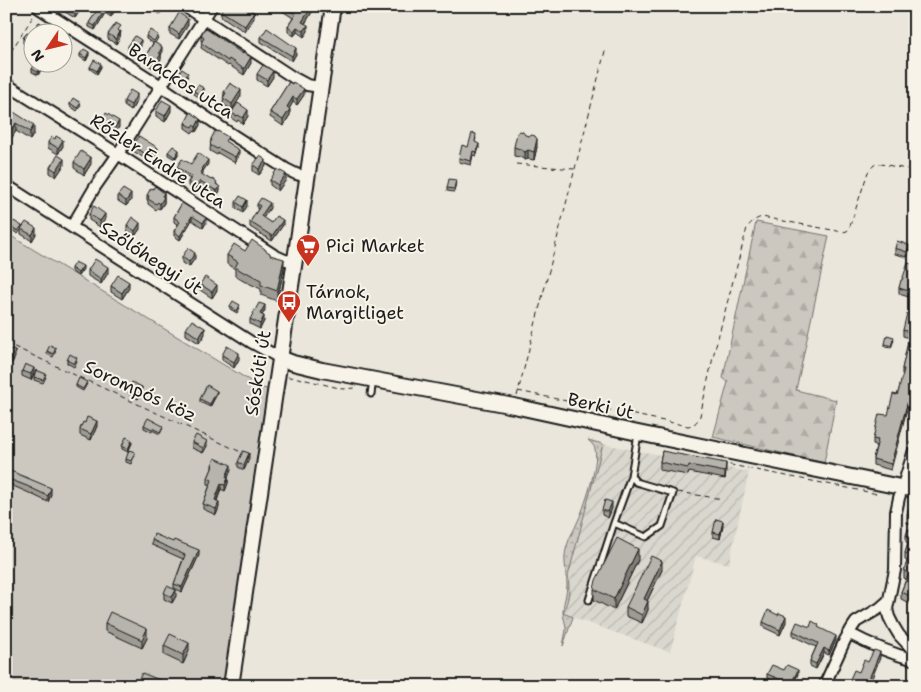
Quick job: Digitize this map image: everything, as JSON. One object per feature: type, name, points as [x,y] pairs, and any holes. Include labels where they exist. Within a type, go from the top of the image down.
[{"type":"main road","name":"Sóskúti út","points":[[231,686],[333,6]]},
{"type":"main road","name":"Berki út","points":[[280,358],[372,388],[514,406],[638,434],[909,488]]},
{"type":"street","points":[[184,6],[294,78],[307,85],[320,87]]},
{"type":"street","points":[[72,226],[95,187],[212,6]]},
{"type":"street","name":"Barackos utca","points":[[39,8],[286,169],[307,177]]},
{"type":"street","name":"Rőzler Endre utca","points":[[6,84],[274,255],[294,261]]},
{"type":"street","name":"Szőlőhegyi út","points":[[6,185],[251,342],[280,358]]},
{"type":"street","points":[[915,447],[909,488],[896,512],[895,570],[887,609],[889,617],[899,635],[915,652]]},
{"type":"street","points":[[824,686],[848,633],[856,622],[888,601]]},
{"type":"street","points":[[848,633],[900,656],[915,660]]},
{"type":"lane","points":[[589,600],[631,476],[638,434]]},
{"type":"lane","points":[[614,523],[646,537],[662,526],[673,493],[636,482],[631,476]]},
{"type":"path","points":[[6,59],[39,8]]},
{"type":"path","points":[[514,406],[605,51]]},
{"type":"path","points":[[516,164],[574,169]]},
{"type":"path","points":[[518,391],[688,426],[693,425],[700,416],[714,353],[747,228],[750,223],[762,216],[843,232],[849,229],[868,172],[874,165],[915,169]]},
{"type":"path","name":"Sorompós köz","points":[[6,342],[246,454]]},
{"type":"path","points":[[276,377],[298,378],[343,389],[372,388]]},
{"type":"path","points":[[718,461],[880,495]]},
{"type":"path","points":[[673,493],[679,492],[722,499]]},
{"type":"shaded area","points":[[603,444],[749,472],[729,564],[696,556],[670,652],[563,614],[568,602],[568,576]]},
{"type":"green space","points":[[756,222],[829,236],[796,390],[836,400],[824,463],[713,437],[728,382],[723,378]]},
{"type":"green space","points":[[6,233],[262,388],[278,391],[234,686],[6,686]]},
{"type":"green space","points":[[588,440],[603,444],[568,576],[567,603],[563,613],[567,585],[565,553],[587,497],[595,465],[595,449]]},
{"type":"green space","points":[[563,613],[573,617],[563,646],[566,627]]},
{"type":"building","points":[[63,6],[80,6],[75,14]]},
{"type":"building","points":[[100,6],[115,6],[111,13],[105,9],[95,26],[89,23]]},
{"type":"building","points":[[154,6],[163,6],[160,11]]},
{"type":"building","points":[[223,6],[243,6],[245,8],[246,6],[254,12],[245,26],[221,11]]},
{"type":"building","points":[[284,6],[312,6],[302,22],[308,25],[304,31],[297,27],[294,31],[288,26],[296,14]]},
{"type":"building","points":[[179,13],[188,19],[179,34],[170,28]]},
{"type":"building","points":[[116,23],[121,26],[116,39],[108,34]]},
{"type":"building","points":[[205,28],[243,54],[251,57],[244,69],[201,43],[204,38],[201,35]]},
{"type":"building","points":[[267,28],[296,48],[292,56],[261,37]]},
{"type":"building","points":[[150,30],[158,35],[154,41],[146,36]]},
{"type":"building","points":[[135,36],[141,40],[134,50],[128,46]]},
{"type":"building","points":[[154,42],[162,47],[159,53],[161,54],[153,62],[145,57]]},
{"type":"building","points":[[84,49],[89,52],[86,58],[80,54]]},
{"type":"building","points":[[94,60],[101,64],[97,71],[90,67]]},
{"type":"building","points":[[263,65],[273,71],[267,80],[257,74]]},
{"type":"building","points":[[182,69],[188,73],[185,78],[179,74]]},
{"type":"building","points":[[289,82],[292,84],[293,82],[304,89],[297,99],[293,97],[287,107],[290,109],[283,120],[270,112]]},
{"type":"building","points":[[230,83],[241,90],[232,104],[223,98],[226,93],[224,92]]},
{"type":"building","points":[[198,85],[204,88],[200,95],[194,91]]},
{"type":"building","points":[[130,90],[137,94],[131,105],[124,101]]},
{"type":"building","points":[[73,98],[81,103],[77,108],[70,103]]},
{"type":"building","points":[[162,100],[171,105],[165,116],[156,111]]},
{"type":"building","points":[[238,103],[248,110],[243,118],[231,113]]},
{"type":"building","points":[[6,107],[34,125],[30,132],[16,123],[11,131],[6,128]]},
{"type":"building","points":[[191,112],[200,119],[196,127],[185,123]]},
{"type":"building","points":[[106,113],[119,121],[113,131],[100,123]]},
{"type":"building","points":[[215,131],[228,137],[225,141],[239,150],[235,157],[210,145]]},
{"type":"building","points":[[520,131],[525,135],[535,136],[537,139],[534,152],[528,150],[525,152],[514,147],[517,133]]},
{"type":"building","points":[[472,133],[476,134],[475,142],[479,144],[476,152],[473,151],[471,161],[459,158],[462,145],[468,147]]},
{"type":"building","points":[[56,136],[63,140],[58,148],[48,142],[52,137],[55,139]]},
{"type":"building","points":[[139,136],[158,148],[154,154],[151,152],[149,156],[133,146]]},
{"type":"building","points":[[173,146],[179,150],[175,157],[168,152]]},
{"type":"building","points":[[81,151],[91,158],[84,169],[74,162]]},
{"type":"building","points":[[198,153],[208,160],[200,173],[217,182],[216,184],[220,187],[217,191],[200,181],[196,187],[188,182],[192,177],[177,167],[182,159],[191,164]]},
{"type":"building","points":[[58,155],[64,159],[56,171],[50,167]]},
{"type":"building","points":[[260,156],[266,160],[259,169],[253,165]]},
{"type":"building","points":[[277,169],[286,174],[278,185],[270,180]]},
{"type":"building","points":[[449,179],[456,180],[454,189],[447,188]]},
{"type":"building","points":[[155,186],[164,193],[160,204],[158,202],[156,204],[148,199],[149,196],[147,195],[151,188],[153,189]]},
{"type":"building","points":[[123,189],[131,194],[126,201],[118,195]]},
{"type":"building","points":[[240,196],[247,200],[243,207],[236,202]]},
{"type":"building","points":[[261,198],[270,203],[261,216],[271,223],[276,216],[283,220],[272,236],[250,222],[260,206],[257,204]]},
{"type":"building","points":[[182,203],[206,218],[203,223],[192,216],[180,236],[174,231],[180,222],[174,217]]},
{"type":"building","points":[[94,206],[105,214],[100,221],[89,214]]},
{"type":"building","points":[[132,217],[140,223],[135,231],[127,225]]},
{"type":"building","points":[[14,221],[22,226],[18,231],[10,226]]},
{"type":"building","points":[[26,222],[36,228],[32,235],[21,229]]},
{"type":"building","points":[[252,240],[270,253],[270,255],[284,259],[277,291],[261,285],[261,280],[235,267],[238,262],[227,255],[234,244],[245,251]]},
{"type":"building","points":[[897,241],[909,245],[907,252],[895,248]]},
{"type":"building","points":[[188,248],[195,253],[189,262],[182,257]]},
{"type":"building","points":[[95,259],[108,267],[101,279],[88,270]]},
{"type":"building","points":[[75,262],[83,266],[78,273],[71,268]]},
{"type":"building","points":[[908,263],[915,265],[915,293],[899,288]]},
{"type":"building","points":[[118,275],[129,282],[122,293],[111,286]]},
{"type":"building","points":[[205,277],[217,285],[212,292],[200,284]]},
{"type":"building","points":[[233,301],[240,305],[237,311],[230,306]]},
{"type":"building","points":[[259,303],[265,305],[260,314],[264,316],[260,324],[250,319]]},
{"type":"building","points":[[915,308],[915,374],[891,464],[873,459],[878,440],[873,439],[879,414],[888,415],[893,394],[897,395],[898,393],[910,332],[903,330],[907,313],[913,315]]},
{"type":"building","points":[[192,320],[205,328],[199,338],[186,329]]},
{"type":"building","points":[[887,335],[894,337],[891,346],[885,344]]},
{"type":"building","points":[[50,345],[56,348],[53,354],[47,351]]},
{"type":"building","points":[[227,346],[239,353],[234,362],[222,355]]},
{"type":"building","points":[[6,348],[15,351],[12,358],[6,355]]},
{"type":"building","points":[[70,354],[77,358],[74,364],[67,360]]},
{"type":"building","points":[[25,364],[34,368],[31,374],[22,371]]},
{"type":"building","points":[[36,370],[46,374],[43,380],[34,377]]},
{"type":"building","points":[[79,378],[87,382],[83,389],[76,385]]},
{"type":"building","points":[[132,382],[142,387],[138,394],[129,389]]},
{"type":"building","points":[[207,385],[217,391],[210,404],[200,399]]},
{"type":"building","points":[[87,417],[97,421],[91,434],[80,429]]},
{"type":"building","points":[[148,418],[163,426],[160,432],[144,425]]},
{"type":"building","points":[[196,435],[207,441],[203,448],[192,442]]},
{"type":"building","points":[[126,437],[132,440],[128,449],[122,446]]},
{"type":"building","points":[[129,450],[135,452],[131,461],[126,459]]},
{"type":"building","points":[[243,451],[249,453],[244,465],[238,462]]},
{"type":"building","points":[[662,451],[726,463],[725,472],[689,465],[688,468],[660,462]]},
{"type":"building","points":[[215,458],[231,465],[225,485],[221,484],[215,500],[219,502],[216,509],[203,504],[212,480],[208,478]]},
{"type":"building","points":[[6,469],[51,488],[48,496],[6,478]]},
{"type":"building","points":[[605,500],[612,502],[608,512],[602,510]]},
{"type":"building","points":[[914,502],[915,598],[901,592],[909,573],[904,571],[910,555],[905,553],[911,537],[906,535],[908,529],[910,530],[914,517],[907,515],[908,509],[912,510]]},
{"type":"building","points":[[716,519],[723,521],[720,534],[713,532]]},
{"type":"building","points":[[154,534],[199,550],[182,587],[174,584],[185,555],[152,540]]},
{"type":"building","points":[[617,538],[638,549],[614,599],[594,589],[596,580]]},
{"type":"building","points":[[651,556],[662,561],[644,599],[648,601],[642,615],[626,607]]},
{"type":"building","points":[[167,586],[176,590],[172,597],[164,593]]},
{"type":"building","points":[[915,608],[915,622],[909,619]]},
{"type":"building","points":[[768,610],[778,615],[779,613],[786,616],[780,630],[763,622]]},
{"type":"building","points":[[110,612],[147,629],[142,640],[105,623]]},
{"type":"building","points":[[812,621],[819,625],[818,627],[836,636],[829,651],[824,648],[816,664],[810,661],[818,643],[793,631],[797,622],[810,627]]},
{"type":"building","points":[[170,634],[189,643],[183,655],[164,646]]},
{"type":"building","points":[[874,650],[880,652],[866,686],[847,686],[854,670],[859,672],[864,660],[868,662]]},
{"type":"building","points":[[772,665],[784,670],[787,665],[798,670],[791,684],[767,674]]},
{"type":"building","points":[[142,673],[162,681],[159,686],[154,686],[139,679]]},
{"type":"building","points":[[24,680],[37,686],[22,686]]},
{"type":"building","points":[[178,682],[186,686],[176,686]]},
{"type":"place","name":"Pici Market","points":[[308,267]]},
{"type":"place","name":"Tárnok, Margitliget","points":[[289,323]]}]
